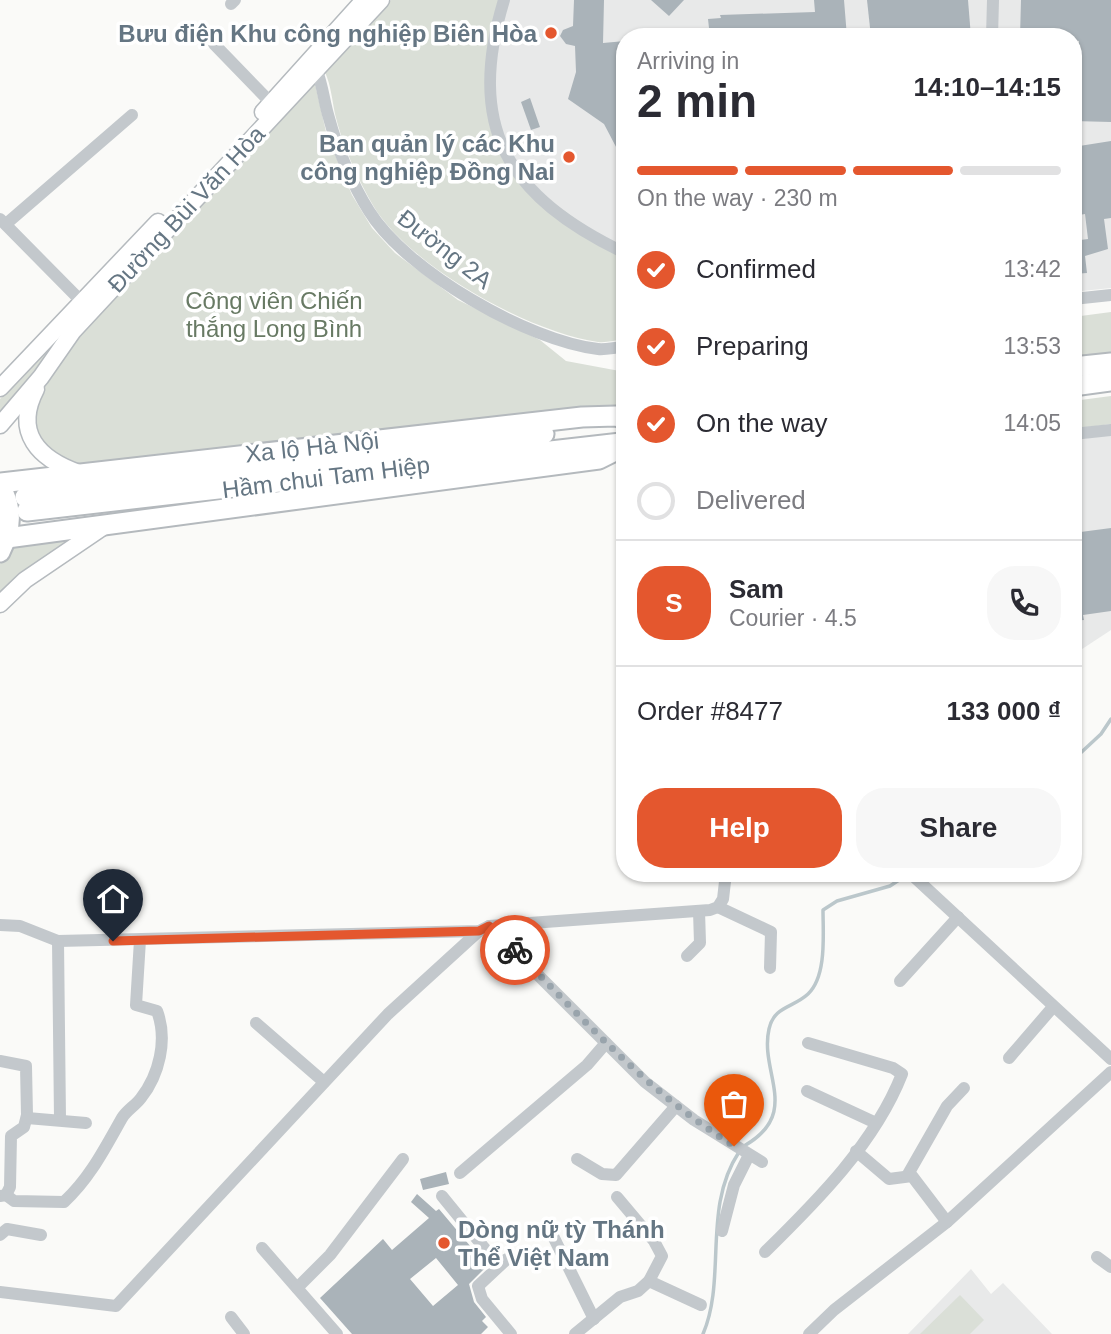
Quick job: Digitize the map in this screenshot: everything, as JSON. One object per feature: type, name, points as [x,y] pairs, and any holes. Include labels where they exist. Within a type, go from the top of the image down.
[{"type":"highway","points":[[1082,366],[1111,363]]},
{"type":"highway","points":[[1082,385],[1111,381]]},
{"type":"highway","name":"Xa lộ Hà Nội","points":[[0,484],[582,417],[616,416]]},
{"type":"highway","name":"Hầm chui Tam Hiệp","points":[[616,426],[26,504],[616,445]]},
{"type":"highway","name":"Xa lộ Hà Nội","points":[[3,545],[106,525],[599,459],[616,449]]},
{"type":"highway","points":[[0,484],[10,511],[3,545]]},
{"type":"main road","name":"Đường Bùi Văn Hòa","points":[[314,65],[364,0]]},
{"type":"main road","name":"Đường Bùi Văn Hòa","points":[[0,387],[87,306],[314,65],[381,0]]},
{"type":"main road","name":"Đường Bùi Văn Hòa","points":[[0,425],[41,377],[87,306]]},
{"type":"main road","points":[[41,377],[29,406],[30,434],[38,450],[49,461],[79,473]]},
{"type":"main road","points":[[0,604],[34,574],[106,525]]},
{"type":"street","points":[[504,0],[496,26],[489,74],[491,116],[501,148],[525,182],[546,204],[616,249]]},
{"type":"street","points":[[992,28],[993,0]]},
{"type":"street","points":[[214,44],[275,107]]},
{"type":"street","name":"Đường 2A","points":[[314,65],[324,89],[333,132],[359,192],[377,224],[400,247],[462,295],[530,329],[599,349],[616,348]]},
{"type":"street","points":[[87,306],[3,221],[132,115]]},
{"type":"street","points":[[1082,298],[1111,295]]},
{"type":"street","points":[[599,349],[616,354]]},
{"type":"street","points":[[1082,434],[1111,430]]},
{"type":"street","points":[[718,907],[723,899],[725,882]]},
{"type":"street","points":[[920,882],[1111,1059]]},
{"type":"street","points":[[0,925],[20,926],[58,941],[140,940],[484,929],[699,911],[718,907],[771,932],[770,968]]},
{"type":"street","points":[[687,956],[700,943],[699,911]]},
{"type":"street","points":[[900,981],[958,917]]},
{"type":"street","points":[[484,929],[645,1082],[734,1146],[762,1162]]},
{"type":"street","points":[[0,1292],[116,1307],[388,1014],[484,929]]},
{"type":"street","points":[[0,1062],[26,1066],[27,1118],[24,1127],[11,1136],[12,1162],[3,1196],[14,1200],[64,1202],[105,1152],[122,1117],[152,1082],[161,1051],[157,1011],[136,1005],[140,940]]},
{"type":"street","points":[[58,941],[60,1119]]},
{"type":"street","points":[[1009,1058],[1053,1007]]},
{"type":"street","points":[[256,1023],[324,1082]]},
{"type":"street","points":[[460,1173],[587,1065],[606,1043]]},
{"type":"street","points":[[765,1252],[805,1213],[856,1151],[894,1095],[901,1072],[808,1043]]},
{"type":"street","points":[[809,1334],[834,1310],[947,1222],[1111,1072]]},
{"type":"street","points":[[907,1176],[947,1106],[964,1088]]},
{"type":"street","points":[[807,1091],[876,1123]]},
{"type":"street","points":[[577,1158],[602,1174],[616,1175],[676,1106]]},
{"type":"street","points":[[27,1118],[86,1123]]},
{"type":"street","points":[[856,1151],[889,1179],[907,1176],[915,1179],[947,1222]]},
{"type":"street","points":[[722,1231],[734,1185],[749,1155]]},
{"type":"street","points":[[297,1288],[330,1255],[403,1159]]},
{"type":"street","points":[[442,1196],[503,1262],[478,1286],[479,1293],[511,1334]]},
{"type":"street","points":[[575,1334],[620,1297],[638,1291],[649,1281],[662,1256],[654,1241],[617,1197]]},
{"type":"street","points":[[0,1235],[7,1229],[41,1235]]},
{"type":"street","points":[[552,1234],[594,1319]]},
{"type":"street","points":[[262,1248],[337,1334]]},
{"type":"street","points":[[1097,1256],[1111,1267]]},
{"type":"street","points":[[649,1281],[701,1305]]},
{"type":"street","points":[[231,1317],[244,1334]]},
{"type":"shaded area","points":[[506,0],[1111,0],[1111,288],[1082,291],[1082,28],[616,28],[616,243],[568,217],[527,177],[501,137],[492,98],[495,48]]},
{"type":"shaded area","points":[[1111,435],[1111,630],[1082,649],[1082,439]]},
{"type":"shaded area","points":[[971,1269],[991,1294],[1003,1283],[1052,1334],[908,1334]]},
{"type":"green space","points":[[391,0],[501,0],[487,99],[524,182],[616,248],[616,340],[601,342],[570,336],[507,311],[443,273],[391,230],[374,207],[356,174],[335,114],[325,72]]},
{"type":"green space","name":"Công viên Chiến thắng Long Bình","points":[[315,84],[327,136],[352,195],[372,228],[395,253],[458,300],[540,340],[566,361],[616,370],[616,410],[74,467],[52,457],[32,423],[41,388],[76,337],[195,207]]},
{"type":"green space","points":[[1111,312],[1111,353],[1082,357],[1082,316]]},
{"type":"green space","points":[[78,314],[0,415],[0,399]]},
{"type":"green space","points":[[1111,396],[1111,424],[1082,428],[1082,400]]},
{"type":"green space","points":[[85,535],[0,597],[0,564],[11,545]]},
{"type":"green space","points":[[960,1295],[984,1320],[970,1334],[920,1334]]},
{"type":"building","points":[[574,0],[604,0],[603,43],[616,42],[616,147],[604,124],[568,99],[576,72],[575,46],[566,44],[560,36],[563,30],[573,26]]},
{"type":"building","points":[[651,0],[684,0],[669,16]]},
{"type":"building","points":[[814,0],[844,0],[846,28],[709,28],[708,19],[721,18],[720,15],[815,12]]},
{"type":"building","points":[[867,0],[968,0],[970,28],[870,28]]},
{"type":"building","points":[[1021,0],[1111,0],[1111,122],[1082,121],[1082,28],[1020,28]]},
{"type":"building","points":[[530,98],[540,127],[531,130],[521,102]]},
{"type":"building","points":[[1111,141],[1111,218],[1104,219],[1108,249],[1085,256],[1087,273],[1082,273],[1082,240],[1088,239],[1085,214],[1082,214],[1082,146]]},
{"type":"building","points":[[1111,528],[1111,611],[1083,615],[1082,620],[1082,532]]},
{"type":"building","points":[[446,1172],[449,1184],[423,1190],[420,1179]]},
{"type":"building","name":"Dòng nữ tỳ Thánh Thể Việt Nam","points":[[417,1194],[436,1211],[439,1209],[487,1266],[469,1284],[474,1302],[486,1317],[482,1321],[488,1327],[481,1334],[352,1334],[320,1298],[383,1239],[392,1250],[429,1218],[411,1202]],"holes":[[[436,1258],[458,1285],[433,1306],[410,1279]]]},
{"type":"waterway","points":[[1082,752],[1101,734],[1111,719]]},
{"type":"waterway","points":[[744,1146],[761,1133],[771,1120],[775,1106],[767,1045],[769,1029],[775,1016],[802,999],[814,986],[823,954],[823,910],[837,901],[896,882]]},
{"type":"waterway","points":[[703,1334],[714,1290],[721,1196],[739,1152]]},
{"type":"way so far","points":[[515,950],[645,1082],[694,1120],[734,1146]]},
{"type":"place","name":"Bưu điện Khu công nghiệp Biên Hòa","points":[[551,33]]},
{"type":"place","name":"Ban quản lý các Khu công nghiệp Đồng Nai","points":[[569,157]]},
{"type":"place","name":"Dòng nữ tỳ Thánh Thể Việt Nam","points":[[444,1243]]},
{"type":"route","points":[[113,941],[479,931],[489,926],[515,950]]}]
